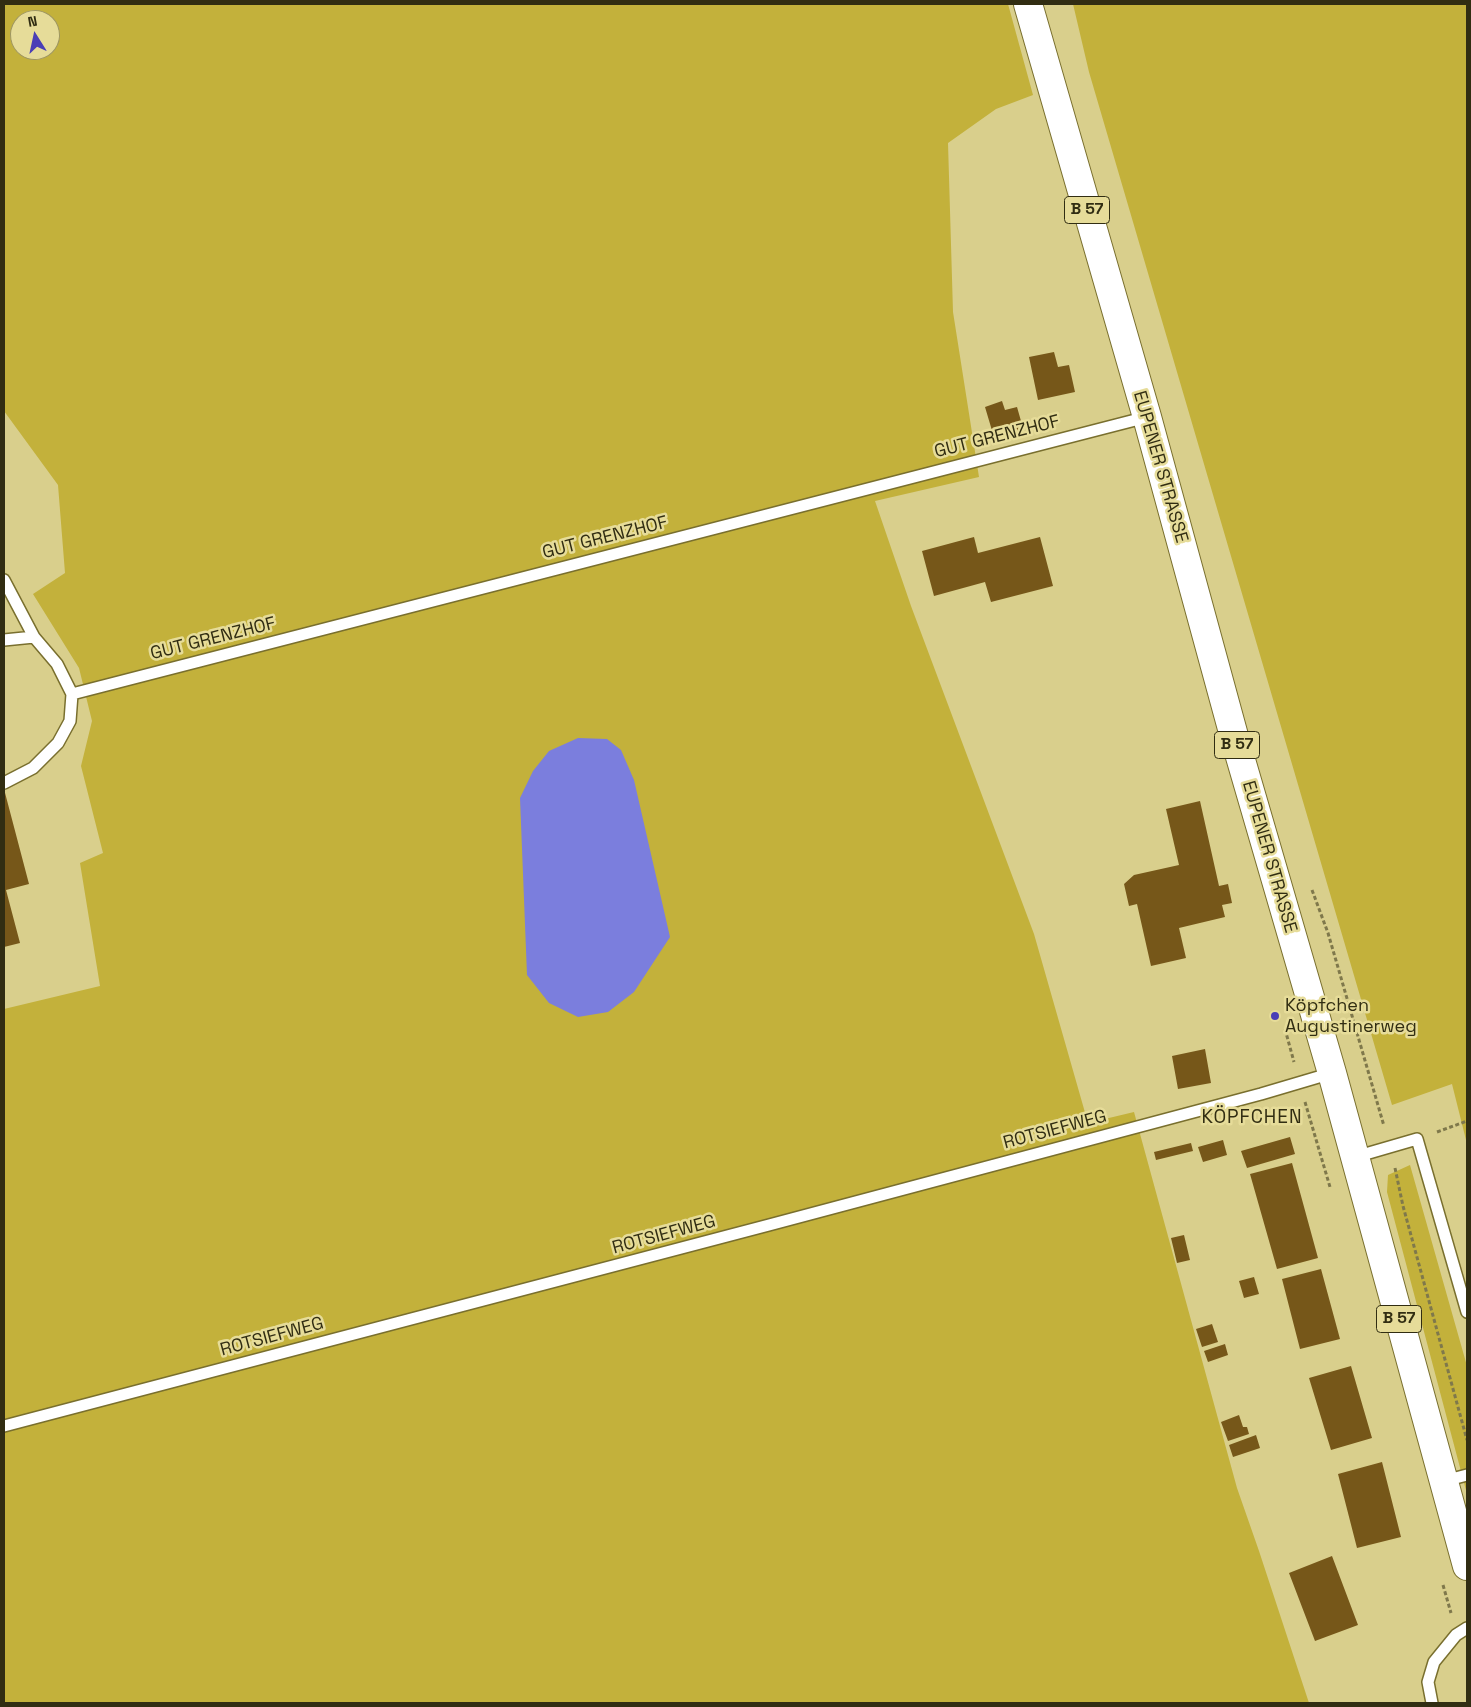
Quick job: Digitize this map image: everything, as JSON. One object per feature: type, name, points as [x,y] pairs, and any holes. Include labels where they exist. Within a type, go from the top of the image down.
[{"type":"main road","name":"EUPENER STRASSE","points":[[1028,4],[1147,417],[1234,736],[1355,1157],[1455,1478],[1467,1566]]},
{"type":"lane","name":"GUT GRENZHOF","points":[[72,694],[1147,417]]},
{"type":"lane","points":[[4,580],[34,637],[58,664],[72,694],[70,721],[58,744],[33,768],[4,783]]},
{"type":"lane","points":[[4,640],[34,637]]},
{"type":"lane","name":"ROTSIEFWEG","points":[[4,1426],[779,1223],[1332,1073]]},
{"type":"lane","points":[[1355,1157],[1417,1139],[1467,1312]]},
{"type":"lane","points":[[1432,1703],[1428,1682],[1434,1662],[1456,1635],[1467,1628]]},
{"type":"path","points":[[1351,1013],[1390,1146],[1403,1206],[1467,1440]]},
{"type":"path","points":[[1285,1029],[1332,1196]]},
{"type":"path","points":[[1417,1139],[1467,1121]]},
{"type":"shaded area","points":[[4,4],[1008,4],[1033,95],[996,109],[948,143],[953,312],[979,477],[875,501],[911,606],[1034,934],[1088,1123],[1134,1112],[1237,1488],[1309,1703],[4,1703],[4,1009],[100,986],[80,863],[103,853],[81,766],[92,721],[79,668],[33,594],[65,573],[58,485],[4,411]]},
{"type":"shaded area","points":[[1073,4],[1467,4],[1467,1144],[1452,1084],[1392,1105],[1089,72]]},
{"type":"shaded area","points":[[578,738],[607,739],[621,750],[634,780],[670,937],[634,992],[608,1012],[578,1017],[549,1003],[527,975],[520,798],[533,771],[549,751]]},
{"type":"shaded area","points":[[1410,1165],[1467,1366],[1467,1494],[1387,1192],[1388,1175]]},
{"type":"building","points":[[1054,352],[1058,367],[1069,365],[1075,392],[1038,400],[1029,357]]},
{"type":"building","points":[[1002,401],[1005,410],[1017,407],[1025,435],[996,444],[985,407]]},
{"type":"building","points":[[974,537],[978,553],[1040,537],[1053,586],[991,602],[985,582],[934,596],[922,551]]},
{"type":"building","points":[[4,789],[29,884],[6,890],[20,943],[4,947]]},
{"type":"building","points":[[1200,801],[1219,886],[1228,884],[1232,903],[1222,905],[1225,917],[1179,928],[1186,958],[1151,966],[1137,904],[1129,906],[1124,884],[1134,875],[1179,865],[1166,809]]},
{"type":"building","points":[[1205,1049],[1211,1083],[1178,1089],[1172,1056]]},
{"type":"building","points":[[1290,1137],[1295,1154],[1247,1168],[1241,1151]]},
{"type":"building","points":[[1223,1140],[1227,1155],[1203,1162],[1198,1147]]},
{"type":"building","points":[[1191,1143],[1193,1151],[1156,1160],[1154,1152]]},
{"type":"building","points":[[1292,1163],[1318,1258],[1277,1269],[1250,1174]]},
{"type":"building","points":[[1184,1235],[1190,1260],[1177,1263],[1171,1238]]},
{"type":"building","points":[[1321,1269],[1340,1339],[1300,1349],[1282,1279]]},
{"type":"building","points":[[1254,1277],[1259,1294],[1244,1298],[1239,1281]]},
{"type":"building","points":[[1212,1324],[1218,1342],[1202,1347],[1196,1329]]},
{"type":"building","points":[[1225,1344],[1228,1355],[1208,1362],[1204,1351]]},
{"type":"building","points":[[1351,1366],[1372,1438],[1331,1450],[1309,1378]]},
{"type":"building","points":[[1239,1415],[1243,1427],[1247,1427],[1249,1434],[1228,1441],[1221,1422]]},
{"type":"building","points":[[1256,1435],[1260,1448],[1233,1457],[1229,1445]]},
{"type":"building","points":[[1382,1462],[1401,1537],[1357,1548],[1338,1474]]},
{"type":"building","points":[[1332,1556],[1358,1625],[1315,1641],[1289,1573]]},
{"type":"place","name":"Köpfchen Augustinerweg","points":[[1275,1016]]},
{"type":"district","name":"KÖPFCHEN","points":[[1252,1118]]}]
